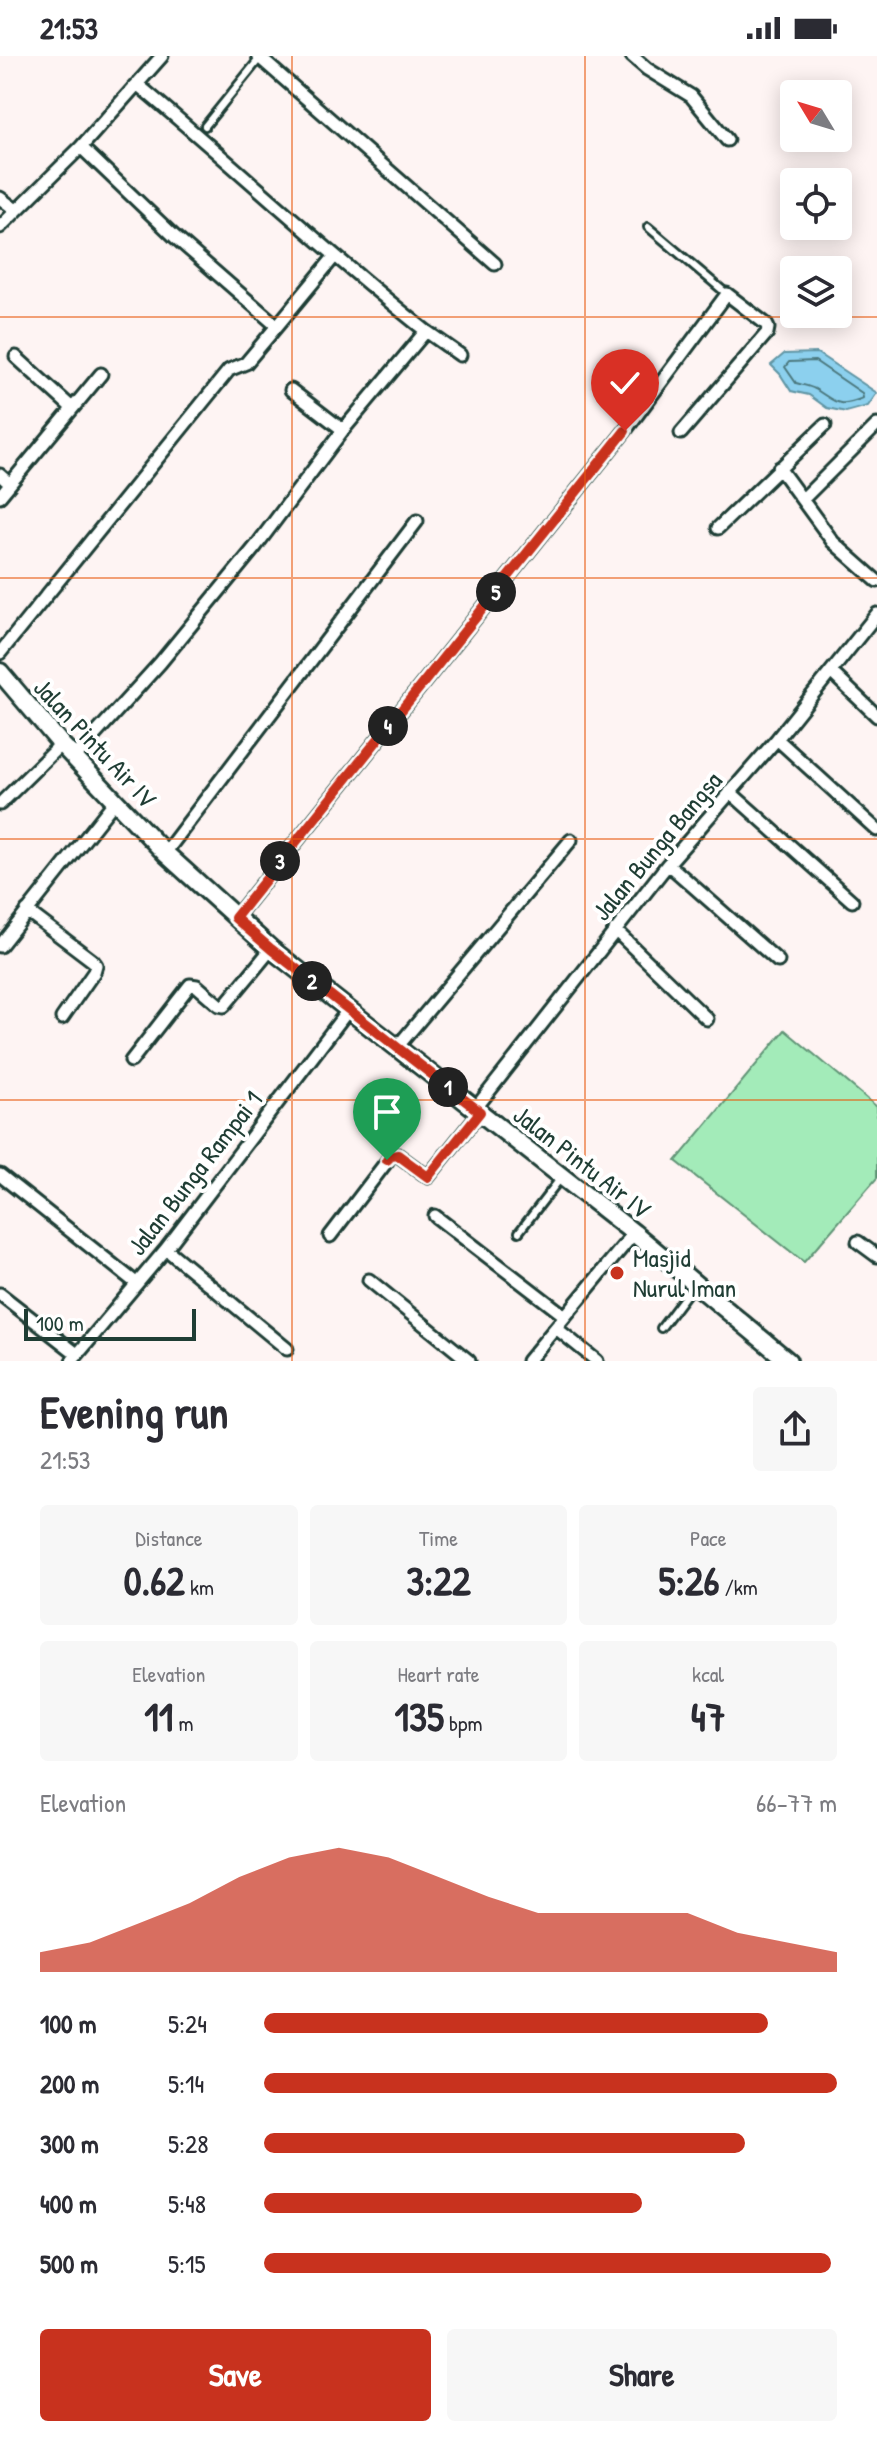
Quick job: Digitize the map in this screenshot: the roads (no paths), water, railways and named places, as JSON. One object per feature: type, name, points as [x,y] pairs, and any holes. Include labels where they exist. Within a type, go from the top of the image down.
[{"type":"main road","name":"Jalan Pintu Air IV","points":[[2,681],[165,853],[235,918],[696,1282],[787,1361]]},
{"type":"street","points":[[0,227],[81,147],[162,56]]},
{"type":"street","points":[[632,56],[691,96],[727,140]]},
{"type":"street","points":[[259,57],[495,264]]},
{"type":"street","points":[[137,84],[334,257],[460,355]]},
{"type":"street","points":[[81,147],[175,237],[277,326]]},
{"type":"street","points":[[0,198],[16,210]]},
{"type":"street","points":[[0,653],[229,370],[246,363],[334,257]]},
{"type":"street","points":[[235,918],[625,431],[727,294],[766,324],[767,333],[681,433]]},
{"type":"street","points":[[74,758],[208,605],[343,430],[426,331]]},
{"type":"street","points":[[16,357],[72,408]]},
{"type":"street","points":[[0,496],[101,374]]},
{"type":"street","points":[[291,390],[343,430]]},
{"type":"street","points":[[718,528],[825,425]]},
{"type":"street","points":[[803,499],[877,425]]},
{"type":"street","points":[[779,468],[833,542],[877,581]]},
{"type":"street","points":[[0,475],[10,484]]},
{"type":"street","points":[[165,853],[417,521]]},
{"type":"street","name":"Jalan Bunga Bangsa","points":[[330,1236],[391,1156],[398,1155],[428,1177],[615,930],[777,739],[877,614]]},
{"type":"street","points":[[831,672],[877,716]]},
{"type":"street","points":[[777,739],[877,830]]},
{"type":"street","points":[[0,804],[61,744]]},
{"type":"street","points":[[730,792],[852,901]]},
{"type":"street","points":[[0,946],[115,801]]},
{"type":"street","points":[[398,1046],[571,840]]},
{"type":"street","points":[[668,864],[778,961]]},
{"type":"street","points":[[27,911],[96,965],[62,1018]]},
{"type":"street","points":[[615,930],[707,1019]]},
{"type":"street","points":[[131,1061],[190,985],[197,986],[224,1006],[271,949]]},
{"type":"street","name":"Jalan Bunga Rampai 1","points":[[74,1358],[166,1249],[349,1009]]},
{"type":"street","points":[[0,1175],[136,1283]]},
{"type":"street","points":[[435,1216],[565,1316]]},
{"type":"street","points":[[528,1361],[634,1233]]},
{"type":"street","points":[[858,1242],[877,1256]]},
{"type":"street","points":[[166,1249],[287,1349]]},
{"type":"street","points":[[369,1280],[469,1361]]},
{"type":"street","points":[[0,1294],[74,1358]]},
{"type":"street","points":[[556,1328],[597,1361]]},
{"type":"lane","points":[[205,126],[259,57]]},
{"type":"lane","points":[[648,227],[727,294]]},
{"type":"lane","points":[[519,1232],[562,1176]]},
{"type":"lane","points":[[661,1328],[696,1282]]},
{"type":"water","points":[[817,353],[877,393],[868,406],[846,412],[827,408],[809,395],[791,391],[771,365],[784,354]]},
{"type":"place","name":"Masjid Nurul Iman","points":[[617,1273]]}]
